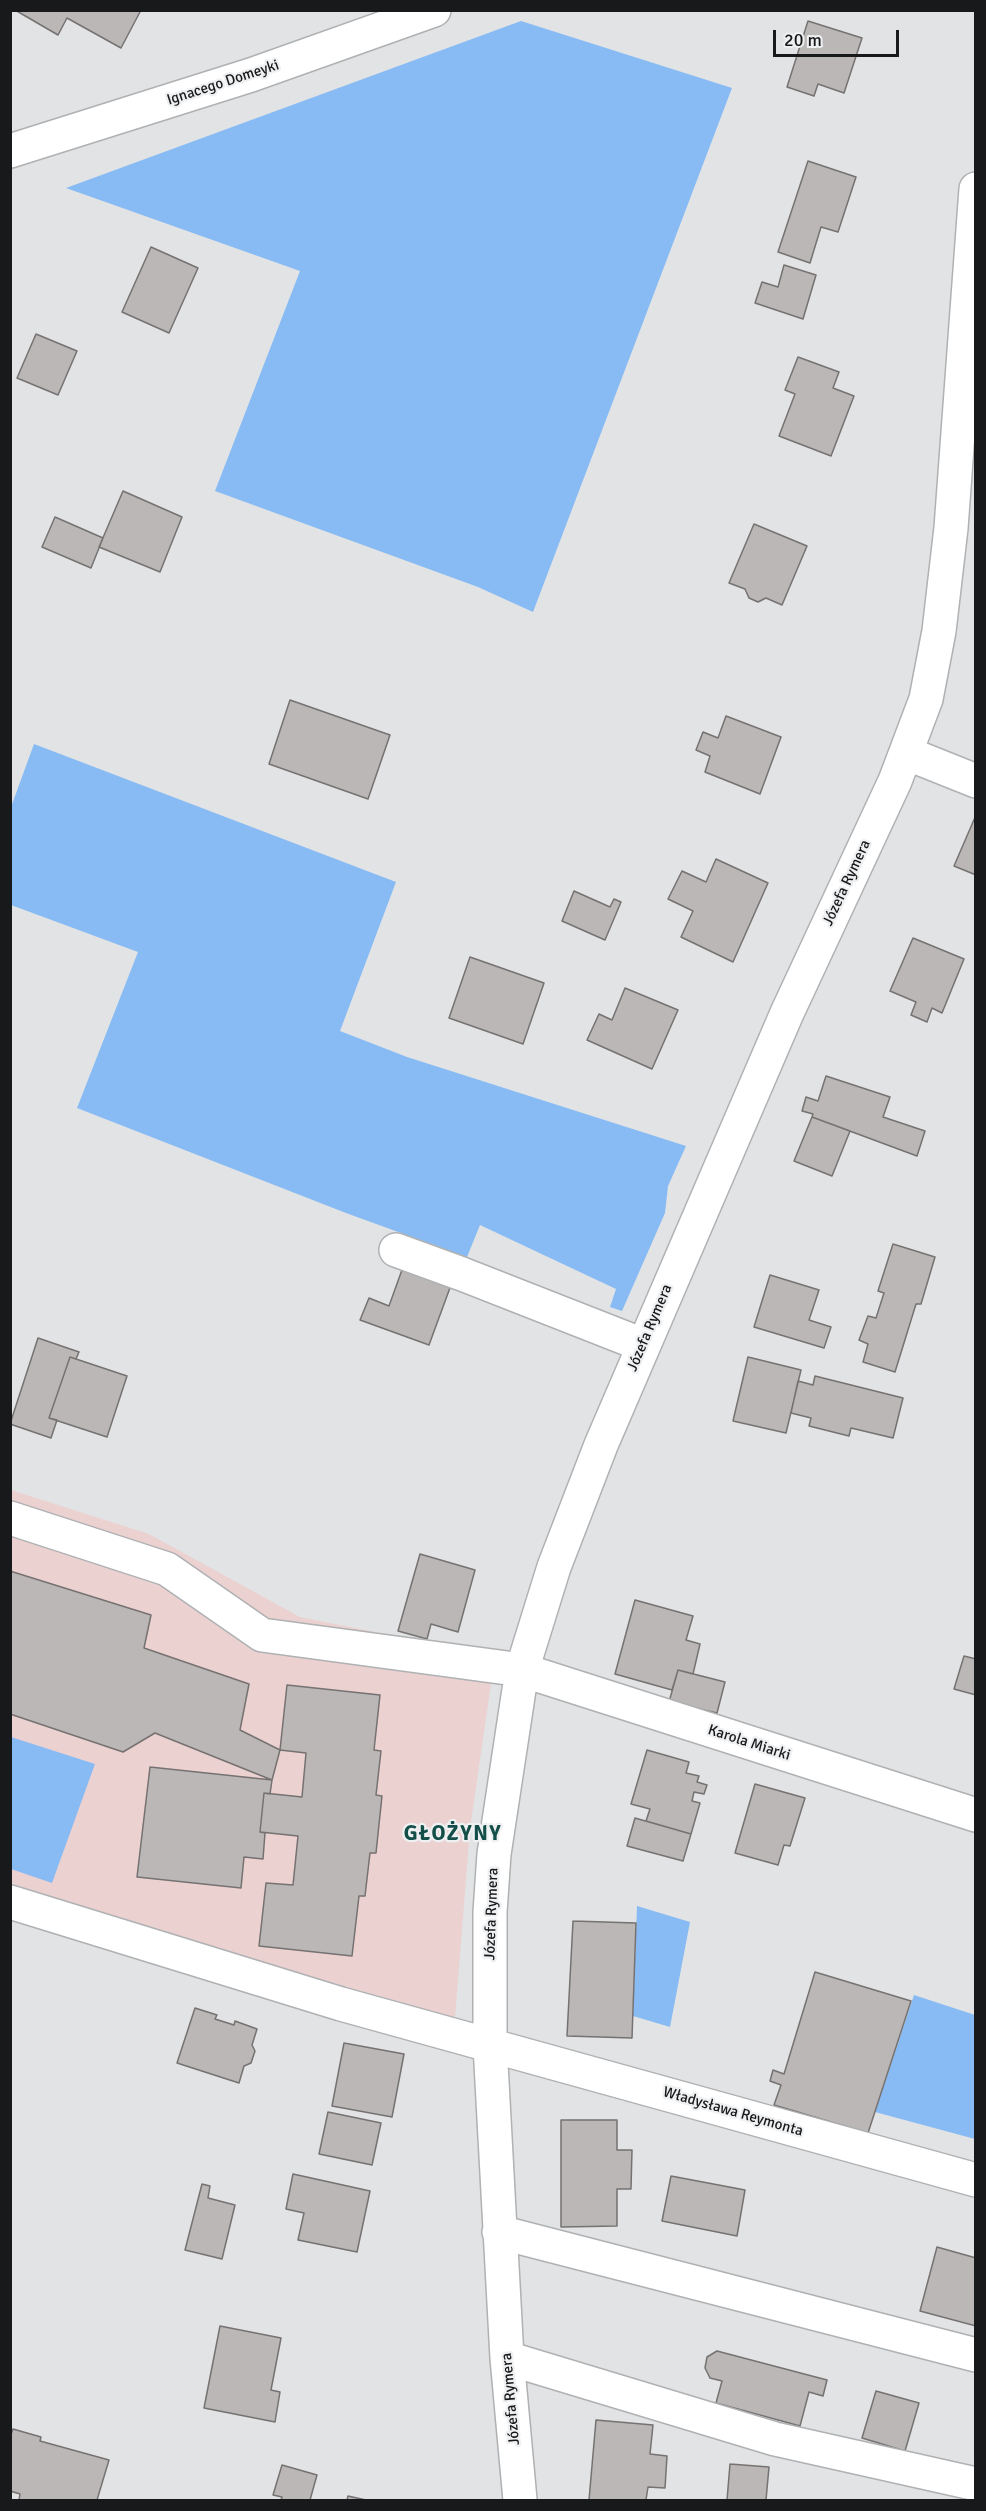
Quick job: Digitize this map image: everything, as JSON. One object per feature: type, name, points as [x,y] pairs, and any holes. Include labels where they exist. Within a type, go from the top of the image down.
[{"type":"street","name":"Ignacego Domeyki","points":[[10,151],[251,75],[434,10]]},
{"type":"street","name":"Józefa Rymera","points":[[520,2500],[507,2358],[499,2232],[490,2045],[490,1912],[494,1854],[522,1670],[554,1567],[601,1445],[786,1013],[895,781],[926,699],[939,631],[963,533],[975,189]]},
{"type":"street","points":[[906,753],[975,781]]},
{"type":"street","points":[[396,1250],[643,1345]]},
{"type":"street","name":"Karola Miarki","points":[[10,1518],[167,1569],[262,1635],[522,1670],[975,1815]]},
{"type":"street","name":"Władysława Reymonta","points":[[10,1902],[341,2004],[975,2180]]},
{"type":"street","points":[[499,2232],[975,2355]]},
{"type":"street","points":[[507,2358],[775,2439],[975,2484]]},
{"type":"shaded area","points":[[521,21],[732,88],[533,612],[478,587],[215,491],[300,271],[66,188]]},
{"type":"shaded area","points":[[34,744],[396,882],[340,1031],[407,1057],[686,1146],[668,1186],[665,1213],[622,1311],[610,1307],[616,1289],[480,1225],[467,1257],[346,1213],[77,1108],[138,952],[11,905],[11,807]]},
{"type":"shaded area","points":[[11,1490],[149,1534],[300,1617],[495,1656],[470,1829],[455,2018],[165,1935],[11,1883]]},
{"type":"shaded area","points":[[11,1737],[95,1764],[52,1883],[11,1869]]},
{"type":"shaded area","points":[[637,1906],[690,1922],[670,2027],[633,2016]]},
{"type":"shaded area","points":[[914,1995],[975,2015],[975,2139],[875,2112]]},
{"type":"building","points":[[15,10],[141,10],[121,48],[67,18],[58,35]]},
{"type":"building","points":[[808,21],[862,38],[844,93],[818,84],[814,96],[787,87]]},
{"type":"building","points":[[808,161],[856,177],[838,232],[821,227],[810,263],[778,252]]},
{"type":"building","points":[[151,247],[198,268],[169,333],[122,312]]},
{"type":"building","points":[[784,265],[816,275],[803,319],[755,303],[762,282],[778,287]]},
{"type":"building","points":[[36,334],[77,351],[58,395],[17,378]]},
{"type":"building","points":[[798,357],[839,372],[833,388],[854,396],[831,456],[779,436],[795,394],[785,390]]},
{"type":"building","points":[[123,491],[182,517],[160,572],[99,547]]},
{"type":"building","points":[[55,517],[103,538],[91,568],[42,547]]},
{"type":"building","points":[[754,524],[807,546],[782,605],[766,598],[758,602],[749,598],[745,589],[729,583]]},
{"type":"building","points":[[290,700],[390,735],[368,799],[269,764]]},
{"type":"building","points":[[726,716],[781,737],[760,794],[705,772],[710,756],[696,750],[703,732],[718,738]]},
{"type":"building","points":[[976,815],[976,875],[954,866]]},
{"type":"building","points":[[716,859],[768,883],[733,962],[681,937],[693,911],[668,899],[682,871],[706,882]]},
{"type":"building","points":[[574,891],[610,907],[614,899],[621,902],[605,940],[562,921]]},
{"type":"building","points":[[913,938],[964,959],[942,1013],[932,1008],[927,1022],[911,1015],[916,1002],[890,991]]},
{"type":"building","points":[[470,957],[544,983],[523,1044],[449,1018]]},
{"type":"building","points":[[625,988],[678,1010],[652,1069],[587,1040],[599,1014],[612,1020]]},
{"type":"building","points":[[826,1076],[890,1097],[883,1117],[925,1131],[917,1156],[812,1117],[813,1114],[802,1111],[806,1097],[818,1101]]},
{"type":"building","points":[[812,1117],[850,1131],[832,1176],[794,1161]]},
{"type":"building","points":[[893,1244],[935,1257],[921,1304],[916,1304],[895,1372],[863,1362],[868,1344],[859,1340],[868,1316],[876,1318],[884,1293],[878,1291]]},
{"type":"building","points":[[403,1267],[451,1285],[429,1345],[360,1320],[369,1298],[389,1306]]},
{"type":"building","points":[[770,1275],[819,1290],[809,1320],[831,1327],[824,1348],[754,1327]]},
{"type":"building","points":[[38,1338],[79,1352],[76,1359],[70,1357],[49,1418],[57,1420],[51,1438],[10,1424]]},
{"type":"building","points":[[70,1357],[127,1376],[107,1437],[49,1418]]},
{"type":"building","points":[[748,1357],[801,1370],[786,1433],[733,1421]]},
{"type":"building","points":[[815,1376],[903,1398],[893,1438],[851,1428],[849,1436],[809,1426],[811,1418],[791,1413],[798,1381],[813,1385]]},
{"type":"building","points":[[420,1554],[475,1570],[458,1632],[431,1624],[427,1639],[398,1631]]},
{"type":"building","points":[[10,1571],[151,1615],[144,1648],[249,1684],[240,1730],[280,1750],[272,1780],[155,1733],[123,1752],[10,1714]]},
{"type":"building","points":[[635,1600],[693,1616],[686,1640],[700,1644],[693,1674],[678,1670],[672,1690],[615,1674]]},
{"type":"building","points":[[964,1656],[976,1659],[976,1695],[954,1689]]},
{"type":"building","points":[[678,1670],[725,1682],[717,1713],[669,1702]]},
{"type":"building","points":[[287,1685],[380,1695],[374,1750],[381,1751],[376,1795],[382,1796],[376,1853],[370,1853],[365,1896],[359,1896],[352,1956],[259,1946],[266,1883],[293,1885],[298,1836],[260,1832],[264,1793],[302,1797],[306,1753],[280,1750]]},
{"type":"building","points":[[647,1750],[689,1762],[686,1773],[699,1776],[697,1782],[707,1785],[704,1794],[694,1792],[692,1801],[700,1803],[691,1834],[646,1821],[650,1809],[631,1804]]},
{"type":"building","points":[[150,1767],[272,1780],[270,1794],[264,1793],[260,1832],[265,1833],[263,1859],[244,1857],[241,1888],[137,1877]]},
{"type":"building","points":[[755,1784],[805,1798],[790,1846],[784,1845],[778,1865],[735,1853]]},
{"type":"building","points":[[635,1818],[691,1834],[683,1861],[627,1846]]},
{"type":"building","points":[[573,1921],[636,1923],[632,2038],[567,2036]]},
{"type":"building","points":[[815,1972],[911,2001],[868,2133],[774,2105],[781,2085],[770,2081],[773,2070],[784,2074]]},
{"type":"building","points":[[195,2008],[217,2015],[215,2019],[234,2025],[235,2021],[257,2029],[252,2045],[255,2051],[251,2063],[244,2066],[239,2083],[177,2063]]},
{"type":"building","points":[[344,2043],[404,2054],[392,2117],[332,2106]]},
{"type":"building","points":[[328,2112],[381,2123],[372,2165],[319,2154]]},
{"type":"building","points":[[561,2120],[617,2120],[617,2150],[632,2150],[631,2189],[617,2189],[617,2226],[561,2227]]},
{"type":"building","points":[[293,2174],[370,2191],[357,2252],[298,2240],[304,2213],[286,2209]]},
{"type":"building","points":[[671,2176],[745,2190],[737,2236],[662,2221]]},
{"type":"building","points":[[202,2184],[210,2186],[208,2198],[235,2205],[222,2259],[185,2250]]},
{"type":"building","points":[[937,2247],[976,2258],[976,2326],[920,2311]]},
{"type":"building","points":[[220,2326],[281,2338],[271,2390],[280,2392],[275,2422],[204,2408]]},
{"type":"building","points":[[717,2351],[827,2380],[823,2396],[809,2392],[800,2426],[716,2403],[722,2381],[710,2378],[705,2368],[707,2357]]},
{"type":"building","points":[[876,2391],[919,2403],[905,2451],[862,2438]]},
{"type":"building","points":[[596,2420],[653,2425],[650,2454],[667,2456],[665,2488],[648,2487],[646,2500],[589,2500]]},
{"type":"building","points":[[13,2429],[41,2437],[40,2441],[109,2460],[97,2500],[19,2500],[20,2494],[10,2491],[10,2437]]},
{"type":"building","points":[[730,2464],[769,2467],[766,2500],[727,2500]]},
{"type":"building","points":[[282,2465],[317,2475],[310,2500],[281,2500],[282,2497],[273,2495]]},
{"type":"building","points":[[348,2496],[366,2500],[347,2500]]},
{"type":"district","name":"GŁOŻYNY","points":[[453,1834]]}]
